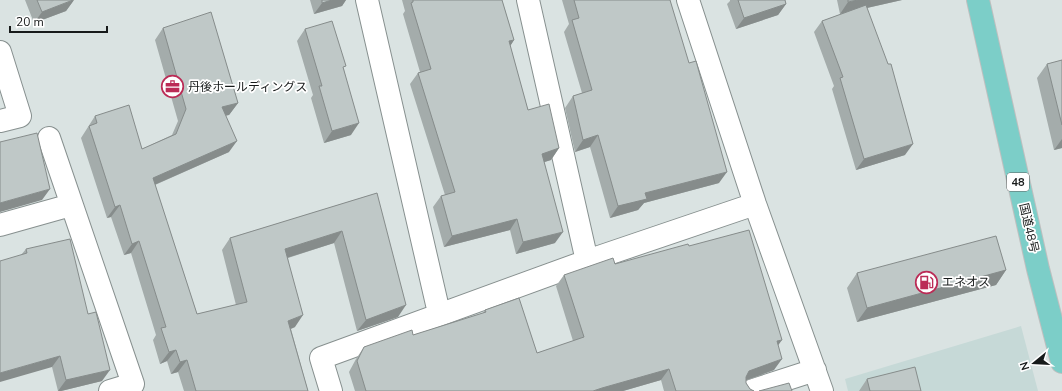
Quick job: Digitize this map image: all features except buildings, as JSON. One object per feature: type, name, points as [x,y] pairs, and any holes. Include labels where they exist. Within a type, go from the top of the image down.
[{"type":"highway","name":"国道48号","points":[[978,0],[1038,269],[1062,362]]},
{"type":"street","points":[[366,0],[440,313]]},
{"type":"street","points":[[528,0],[587,261]]},
{"type":"street","points":[[688,0],[755,204],[822,391]]},
{"type":"street","points":[[0,52],[20,116],[0,121]]},
{"type":"street","points":[[49,138],[134,388],[110,391]]},
{"type":"street","points":[[331,391],[321,358],[440,313],[755,204]]},
{"type":"street","points":[[0,225],[71,205]]},
{"type":"street","points":[[750,391],[815,370]]},
{"type":"shaded area","points":[[1021,326],[1038,391],[848,391],[845,379]]},
{"type":"place","name":"丹後ホールディングス","points":[[172,87]]},
{"type":"place","name":"エネオス","points":[[926,282]]}]
